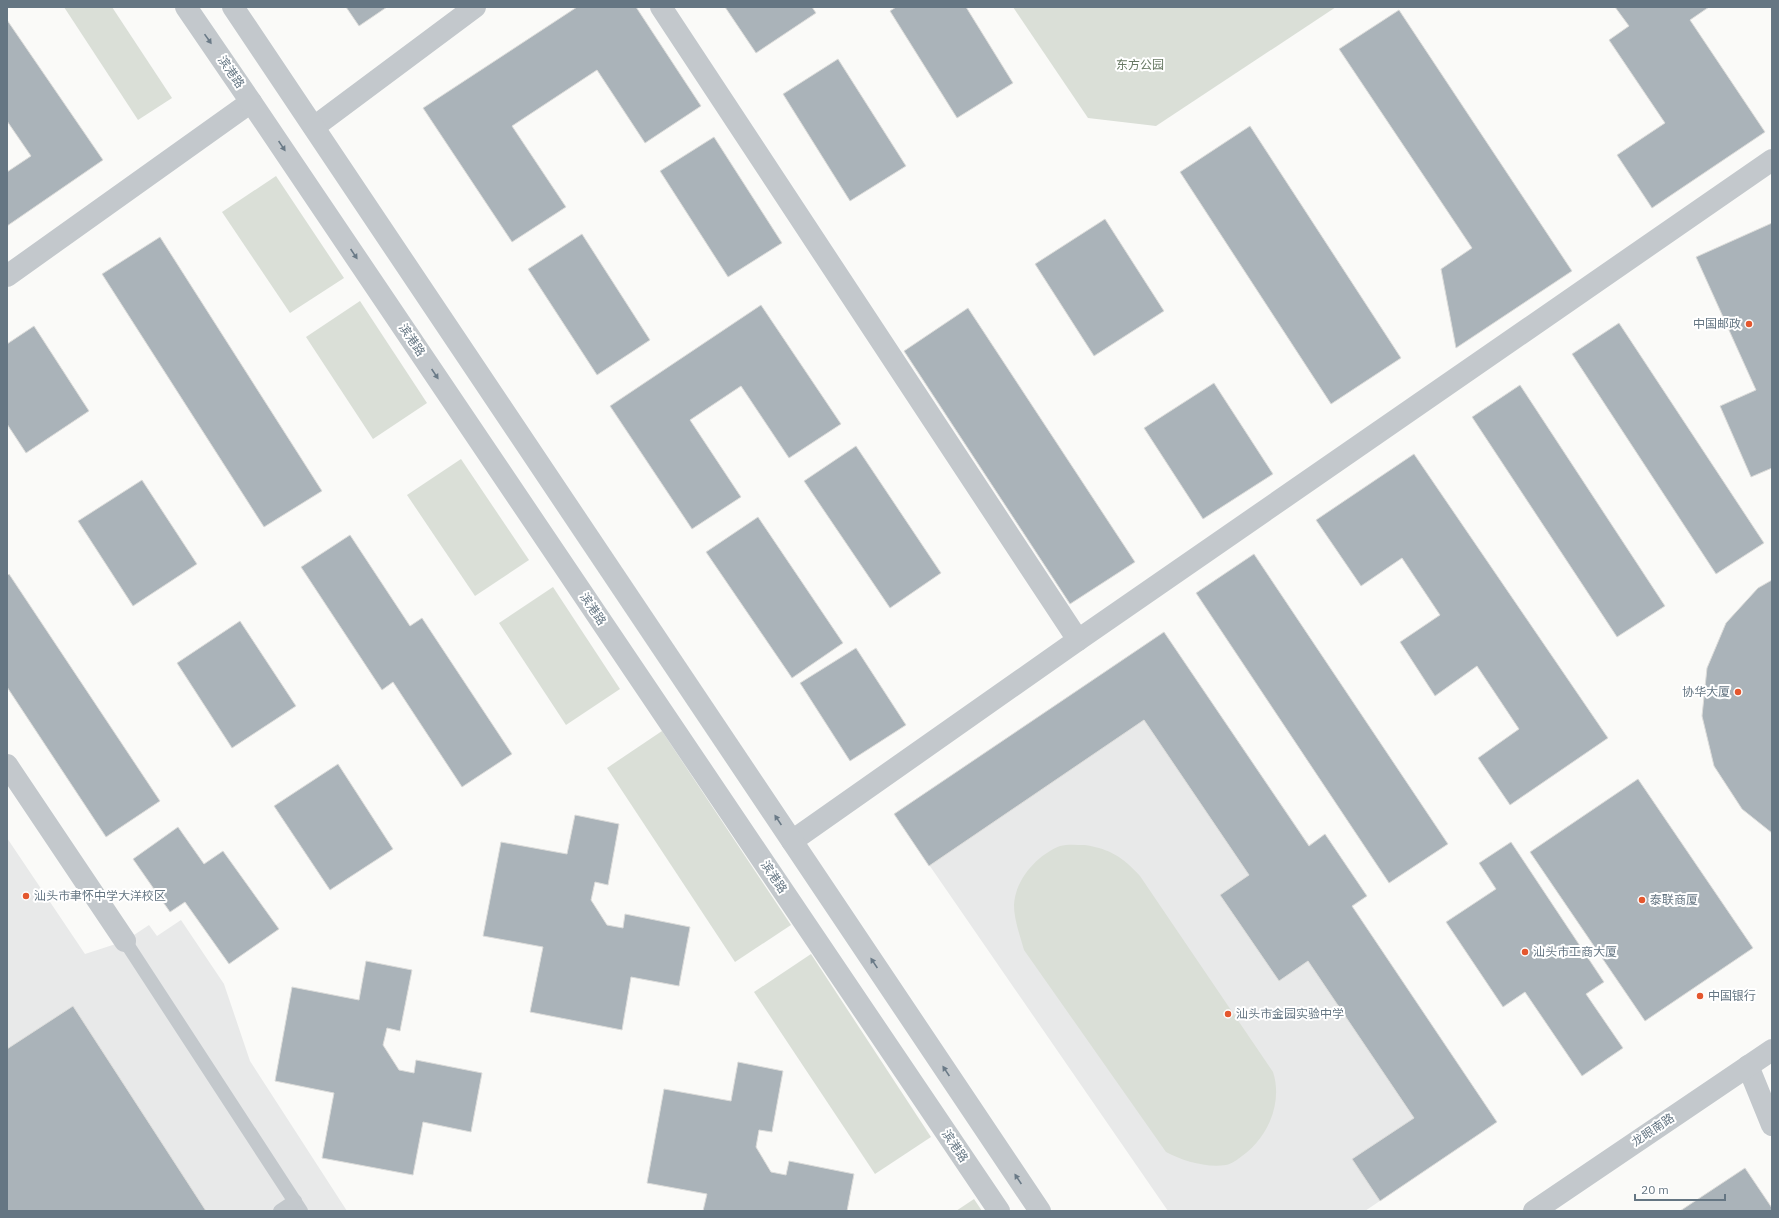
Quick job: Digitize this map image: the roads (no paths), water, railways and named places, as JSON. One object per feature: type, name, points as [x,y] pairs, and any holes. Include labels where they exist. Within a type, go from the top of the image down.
[{"type":"street","name":"滨港路","points":[[186,7],[252,102],[999,1211]]},
{"type":"street","points":[[233,7],[1040,1211]]},
{"type":"street","points":[[314,127],[475,7]]},
{"type":"street","points":[[661,7],[1078,640]]},
{"type":"street","points":[[7,276],[252,102]]},
{"type":"street","points":[[792,841],[1078,640],[1772,160]]},
{"type":"street","points":[[7,766],[125,941]]},
{"type":"street","name":"龙眼南路","points":[[1534,1211],[1772,1050]]},
{"type":"street","points":[[1748,1066],[1772,1125]]},
{"type":"lane","points":[[125,941],[298,1206],[280,1211]]},
{"type":"place","name":"中国邮政","points":[[1749,324]]},
{"type":"place","name":"协华大厦","points":[[1738,692]]},
{"type":"place","name":"汕头市聿怀中学大洋校区","points":[[26,896]]},
{"type":"place","name":"泰联商厦","points":[[1642,900]]},
{"type":"place","name":"汕头市工商大厦","points":[[1525,952]]},
{"type":"place","name":"中国银行","points":[[1700,996]]},
{"type":"place","name":"汕头市金园实验中学","points":[[1228,1014]]},
{"type":"park label","name":"东方公园","points":[[1140,65]]}]
